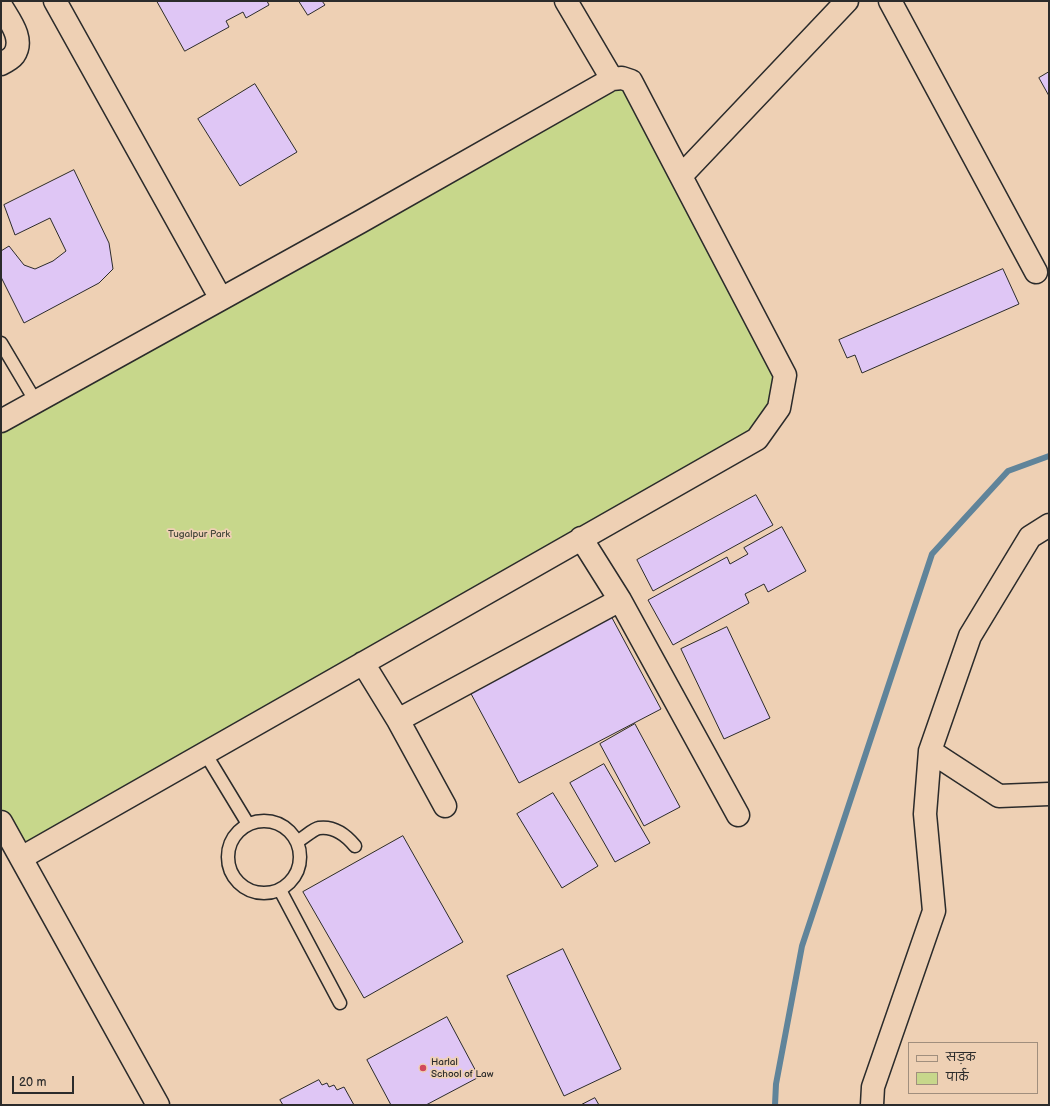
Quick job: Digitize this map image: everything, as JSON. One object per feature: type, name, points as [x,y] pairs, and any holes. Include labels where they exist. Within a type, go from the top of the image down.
[{"type":"street","points":[[55,1],[221,299]]},
{"type":"street","points":[[566,1],[612,79]]},
{"type":"street","points":[[681,176],[847,1]]},
{"type":"street","points":[[890,1],[1036,272]]},
{"type":"street","points":[[1,6],[15,32],[18,44],[13,56],[1,64]]},
{"type":"street","points":[[1,421],[612,79],[622,78],[631,81],[785,375],[779,408],[757,439],[21,858]]},
{"type":"street","points":[[872,1105],[873,1087],[934,912],[925,814],[930,751],[970,636],[1030,537],[1049,525]]},
{"type":"street","points":[[581,538],[620,600],[738,815]]},
{"type":"street","points":[[398,720],[620,600]]},
{"type":"street","points":[[363,663],[398,720],[445,806]]},
{"type":"street","points":[[930,751],[999,796],[1049,794]]},
{"type":"street","points":[[1,823],[158,1105]]},
{"type":"lane","points":[[1,343],[36,402]]},
{"type":"lane","points":[[205,753],[248,824]]},
{"type":"lane","points":[[262,821],[277,823],[289,830],[298,841],[301,856],[299,870],[292,882],[280,890],[266,894],[252,892],[240,884],[231,873],[227,859],[230,845],[237,833],[248,824],[262,821]]},
{"type":"lane","points":[[298,841],[318,828],[332,829],[345,835],[355,846]]},
{"type":"lane","points":[[280,890],[340,1003]]},
{"type":"green space","name":"Tugalpur Park","points":[[622,78],[785,375],[757,439],[21,858],[1,822],[1,421]]},
{"type":"building","points":[[157,1],[267,1],[269,5],[246,18],[243,12],[226,21],[229,27],[185,51]]},
{"type":"building","points":[[299,1],[322,1],[325,5],[308,15]]},
{"type":"building","points":[[1049,72],[1049,96],[1039,78]]},
{"type":"building","points":[[255,84],[297,152],[240,186],[198,119]]},
{"type":"building","points":[[74,170],[109,243],[113,269],[99,283],[24,323],[1,277],[1,251],[9,246],[24,265],[35,269],[53,261],[66,251],[50,218],[15,235],[4,205]]},
{"type":"building","points":[[1003,269],[1019,304],[862,373],[855,355],[847,358],[839,340]]},
{"type":"building","points":[[756,495],[773,525],[653,591],[637,560]]},
{"type":"building","points":[[782,527],[806,571],[768,592],[764,584],[745,594],[749,603],[673,645],[648,600],[727,557],[730,564],[748,554],[744,548]]},
{"type":"building","points":[[611,616],[661,709],[519,783],[469,690]]},
{"type":"building","points":[[727,627],[770,718],[724,739],[681,649]]},
{"type":"building","points":[[635,724],[680,807],[644,826],[600,744]]},
{"type":"building","points":[[604,764],[650,843],[615,862],[570,783]]},
{"type":"building","points":[[553,793],[598,866],[562,888],[517,814]]},
{"type":"building","points":[[403,836],[463,942],[364,998],[303,892]]},
{"type":"building","points":[[563,949],[621,1069],[564,1096],[507,976]]},
{"type":"building","name":"Harlal School of Law","points":[[447,1017],[479,1077],[426,1105],[391,1105],[367,1060]]},
{"type":"building","points":[[319,1080],[322,1085],[327,1083],[329,1087],[334,1085],[337,1090],[344,1087],[354,1105],[283,1105],[280,1100]]},
{"type":"building","points":[[595,1098],[599,1105],[581,1105]]},
{"type":"waterway","points":[[775,1105],[776,1084],[802,946],[932,554],[1008,471],[1049,456]]},
{"type":"place","name":"Harlal School of Law","points":[[423,1068]]}]
